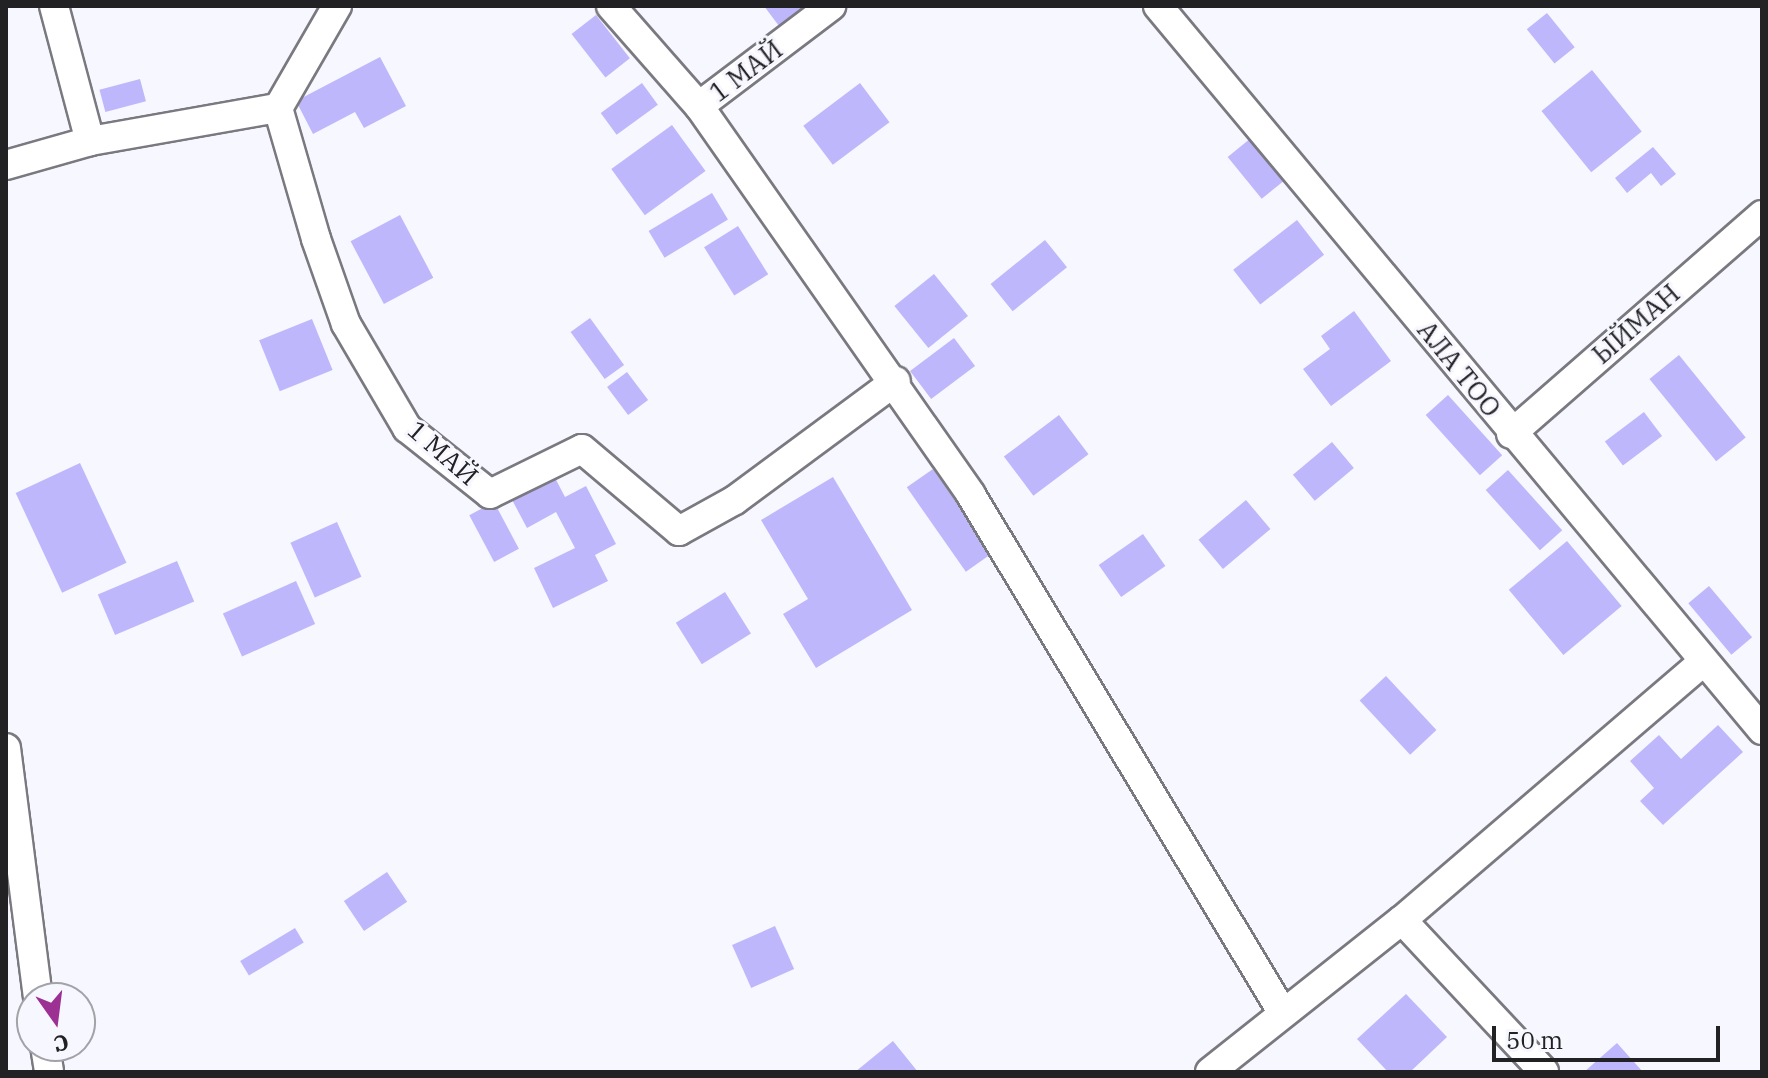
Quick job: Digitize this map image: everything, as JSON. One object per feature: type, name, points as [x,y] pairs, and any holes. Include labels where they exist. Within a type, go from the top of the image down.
[{"type":"street","points":[[54,6],[90,141]]},
{"type":"street","points":[[6,165],[90,141],[278,108],[337,6]]},
{"type":"street","points":[[611,6],[699,106],[896,381],[1281,1010]]},
{"type":"street","name":"1 МАЙ","points":[[699,106],[831,6]]},
{"type":"street","name":"АЛА ТОО","points":[[1158,6],[1701,664],[1762,730]]},
{"type":"street","name":"1 МАЙ","points":[[278,108],[346,324],[407,428],[490,494],[582,449],[679,531],[735,500],[896,381]]},
{"type":"street","name":"ЫЙМАН","points":[[1511,434],[1762,215]]},
{"type":"street","points":[[1210,1072],[1281,1010],[1402,920],[1701,664]]},
{"type":"street","points":[[6,748],[36,982]]},
{"type":"street","points":[[1402,920],[1544,1072]]},
{"type":"building","points":[[764,6],[806,6],[779,26]]},
{"type":"building","points":[[1547,13],[1575,47],[1554,64],[1527,29]]},
{"type":"building","points":[[596,15],[630,58],[605,77],[572,34]]},
{"type":"building","points":[[380,57],[406,106],[364,128],[355,112],[313,134],[296,101]]},
{"type":"building","points":[[1592,70],[1642,131],[1591,172],[1541,111]]},
{"type":"building","points":[[140,79],[146,101],[105,112],[99,90]]},
{"type":"building","points":[[642,83],[658,105],[617,135],[601,113]]},
{"type":"building","points":[[860,83],[889,122],[833,165],[803,126]]},
{"type":"building","points":[[672,125],[706,171],[645,215],[611,169]]},
{"type":"building","points":[[1251,138],[1285,180],[1262,199],[1228,157]]},
{"type":"building","points":[[1653,147],[1676,174],[1661,186],[1651,173],[1627,193],[1615,178]]},
{"type":"building","points":[[712,193],[728,220],[665,258],[649,231]]},
{"type":"building","points":[[400,215],[433,278],[384,304],[351,241]]},
{"type":"building","points":[[1297,220],[1324,255],[1260,305],[1233,270]]},
{"type":"building","points":[[738,226],[768,274],[734,296],[704,247]]},
{"type":"building","points":[[1045,240],[1067,267],[1013,311],[991,284]]},
{"type":"building","points":[[934,274],[968,316],[928,348],[894,306]]},
{"type":"building","points":[[1354,311],[1391,361],[1331,406],[1303,369],[1330,349],[1321,336]]},
{"type":"building","points":[[590,318],[624,365],[605,379],[571,332]]},
{"type":"building","points":[[312,319],[333,370],[280,391],[259,340]]},
{"type":"building","points":[[954,338],[975,366],[931,399],[910,371]]},
{"type":"building","points":[[1679,355],[1746,437],[1716,461],[1649,379]]},
{"type":"building","points":[[627,372],[648,400],[628,415],[607,387]]},
{"type":"building","points":[[1448,395],[1502,455],[1480,475],[1426,415]]},
{"type":"building","points":[[1644,412],[1662,436],[1623,465],[1605,441]]},
{"type":"building","points":[[1059,415],[1088,454],[1033,496],[1004,457]]},
{"type":"building","points":[[1332,442],[1354,468],[1315,501],[1293,475]]},
{"type":"building","points":[[80,463],[126,563],[62,593],[16,493]]},
{"type":"building","points":[[933,469],[992,553],[966,572],[907,487]]},
{"type":"building","points":[[1508,470],[1562,530],[1540,550],[1486,490]]},
{"type":"building","points":[[553,474],[565,497],[586,486],[616,544],[595,555],[608,581],[553,608],[534,568],[575,548],[556,512],[527,528],[510,496]]},
{"type":"building","points":[[833,477],[912,610],[816,668],[783,614],[808,599],[761,520]]},
{"type":"building","points":[[1246,500],[1270,529],[1223,569],[1199,540]]},
{"type":"building","points":[[494,502],[519,549],[494,562],[469,515]]},
{"type":"building","points":[[337,522],[361,577],[315,598],[290,543]]},
{"type":"building","points":[[1143,534],[1165,566],[1121,597],[1099,565]]},
{"type":"building","points":[[1567,541],[1622,606],[1563,655],[1509,590]]},
{"type":"building","points":[[177,561],[194,602],[115,635],[98,595]]},
{"type":"building","points":[[296,581],[315,624],[242,656],[223,614]]},
{"type":"building","points":[[1709,586],[1752,637],[1731,655],[1688,603]]},
{"type":"building","points":[[725,592],[751,634],[702,664],[676,623]]},
{"type":"building","points":[[1386,676],[1436,730],[1410,755],[1360,701]]},
{"type":"building","points":[[1718,725],[1743,752],[1663,825],[1640,801],[1654,788],[1630,761],[1659,735],[1681,759]]},
{"type":"building","points":[[387,872],[407,902],[364,931],[344,901]]},
{"type":"building","points":[[775,926],[794,969],[751,988],[732,945]]},
{"type":"building","points":[[295,928],[304,943],[249,976],[240,961]]},
{"type":"building","points":[[1406,994],[1447,1037],[1410,1072],[1388,1072],[1357,1039]]},
{"type":"building","points":[[893,1041],[918,1072],[855,1072]]},
{"type":"building","points":[[1617,1043],[1643,1072],[1584,1072]]}]
